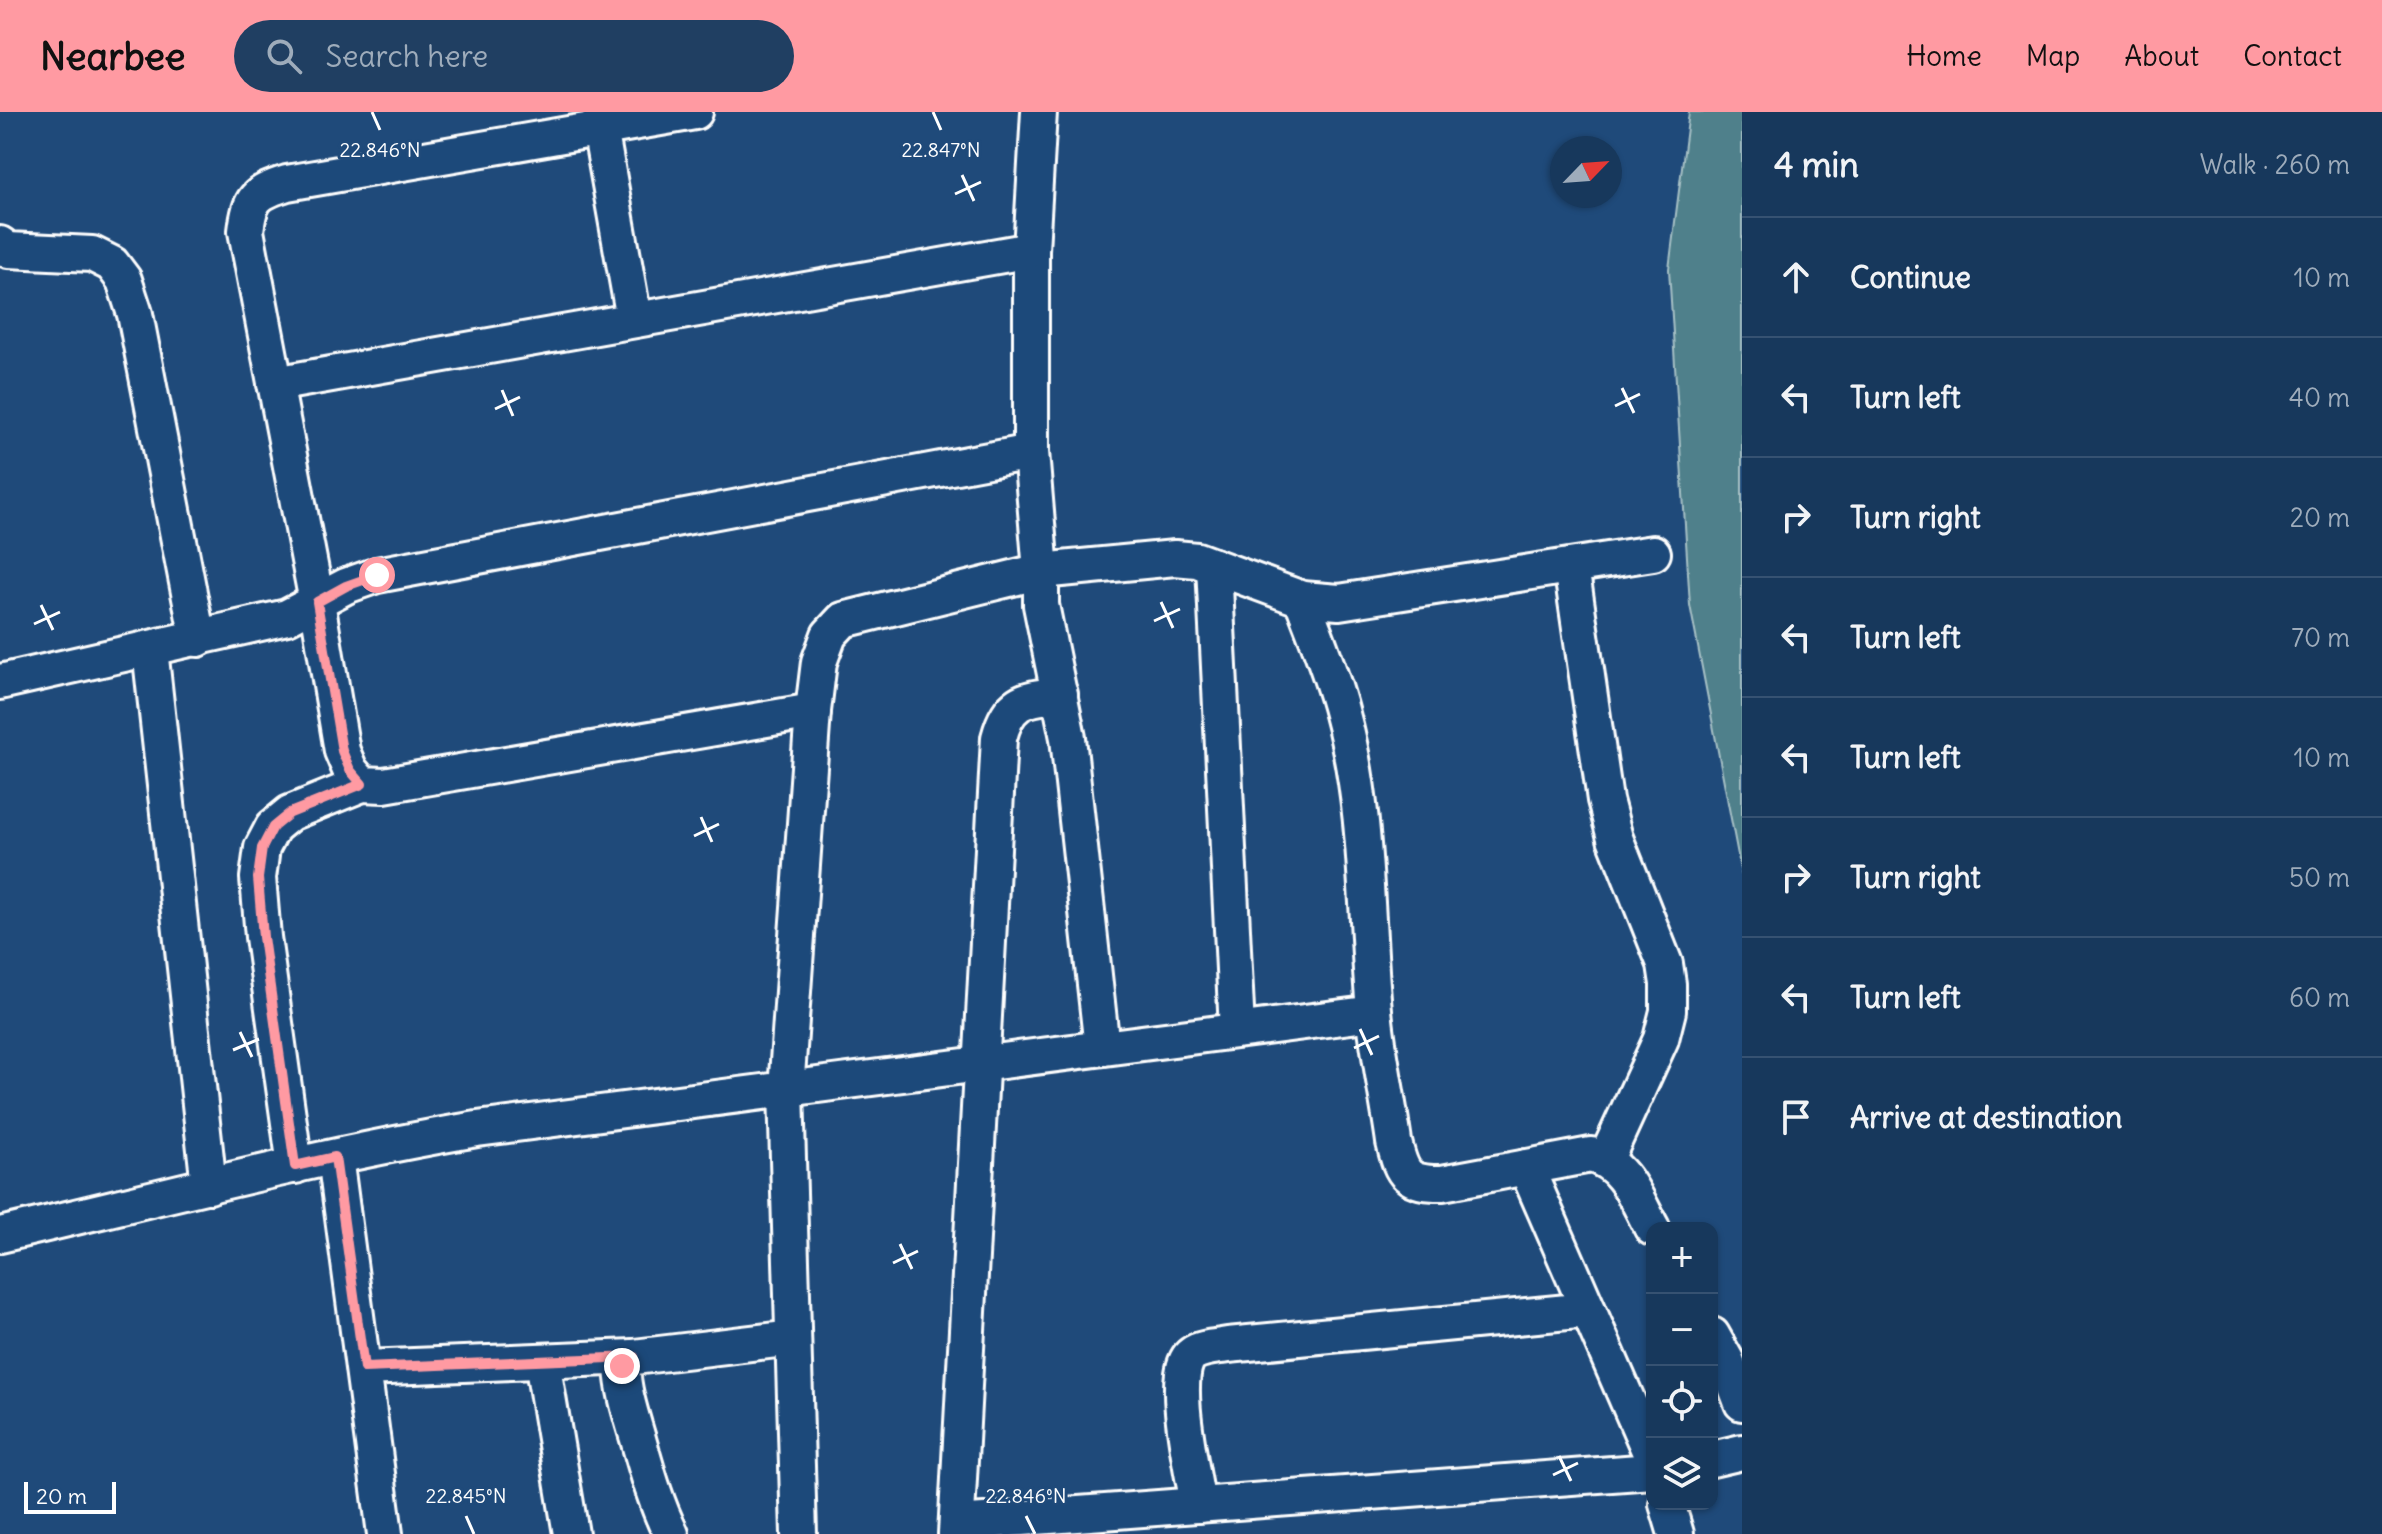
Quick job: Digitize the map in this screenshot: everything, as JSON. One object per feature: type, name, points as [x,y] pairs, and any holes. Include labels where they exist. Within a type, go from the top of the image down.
[{"type":"street","points":[[362,784],[350,770],[342,751],[317,602],[246,231],[249,206],[265,190],[287,183],[695,112]]},
{"type":"street","points":[[1039,112],[1031,250],[1031,452],[1041,605],[1068,738],[1102,1048]]},
{"type":"street","points":[[600,128],[634,319]]},
{"type":"street","points":[[0,244],[8,250],[92,254],[112,264],[124,280],[135,314],[198,639]]},
{"type":"street","points":[[275,384],[1031,250]]},
{"type":"street","points":[[0,682],[287,617],[346,586],[377,575],[1031,452]]},
{"type":"street","points":[[799,1534],[786,1090],[813,711],[819,662],[829,635],[843,620],[1041,571],[1175,558],[1197,560],[1302,599],[1339,602],[1653,553]]},
{"type":"street","points":[[1214,566],[1237,1030]]},
{"type":"street","points":[[1571,566],[1605,800],[1615,838],[1665,964],[1668,984],[1668,1011],[1661,1039],[1606,1159]]},
{"type":"street","points":[[1302,599],[1333,680],[1351,755],[1360,808],[1374,1013],[1394,1142],[1406,1175],[1421,1183],[1442,1183],[1591,1155],[1606,1159],[1622,1173],[1649,1222]]},
{"type":"street","points":[[150,649],[209,1186]]},
{"type":"street","points":[[1060,694],[1020,701],[1008,713],[999,738],[956,1529],[1198,1505],[1646,1471]]},
{"type":"street","points":[[295,1166],[263,937],[258,878],[262,848],[273,827],[290,813],[362,784],[384,785],[813,711]]},
{"type":"street","points":[[0,1235],[335,1157],[477,1129],[1374,1013]]},
{"type":"street","points":[[335,1157],[385,1534]]},
{"type":"street","points":[[1526,1167],[1646,1443]]},
{"type":"street","points":[[1198,1505],[1180,1391],[1183,1368],[1191,1355],[1228,1345],[1588,1310]]},
{"type":"street","points":[[364,1368],[634,1357],[793,1338]]},
{"type":"street","points":[[1718,1346],[1742,1403]]},
{"type":"street","points":[[634,1357],[622,1366],[623,1386],[657,1500],[671,1534]]},
{"type":"street","points":[[542,1361],[571,1534]]},
{"type":"street","points":[[1718,1458],[1742,1452]]},
{"type":"street","points":[[1669,1510],[1676,1534]]},
{"type":"green space","points":[[1689,112],[1742,112],[1742,876],[1690,605],[1669,269]]},
{"type":"route","points":[[377,575],[346,586],[317,602],[342,751],[350,770],[362,784],[290,813],[273,827],[262,848],[258,878],[263,937],[295,1166],[335,1157],[364,1368],[634,1357],[622,1366]]}]
